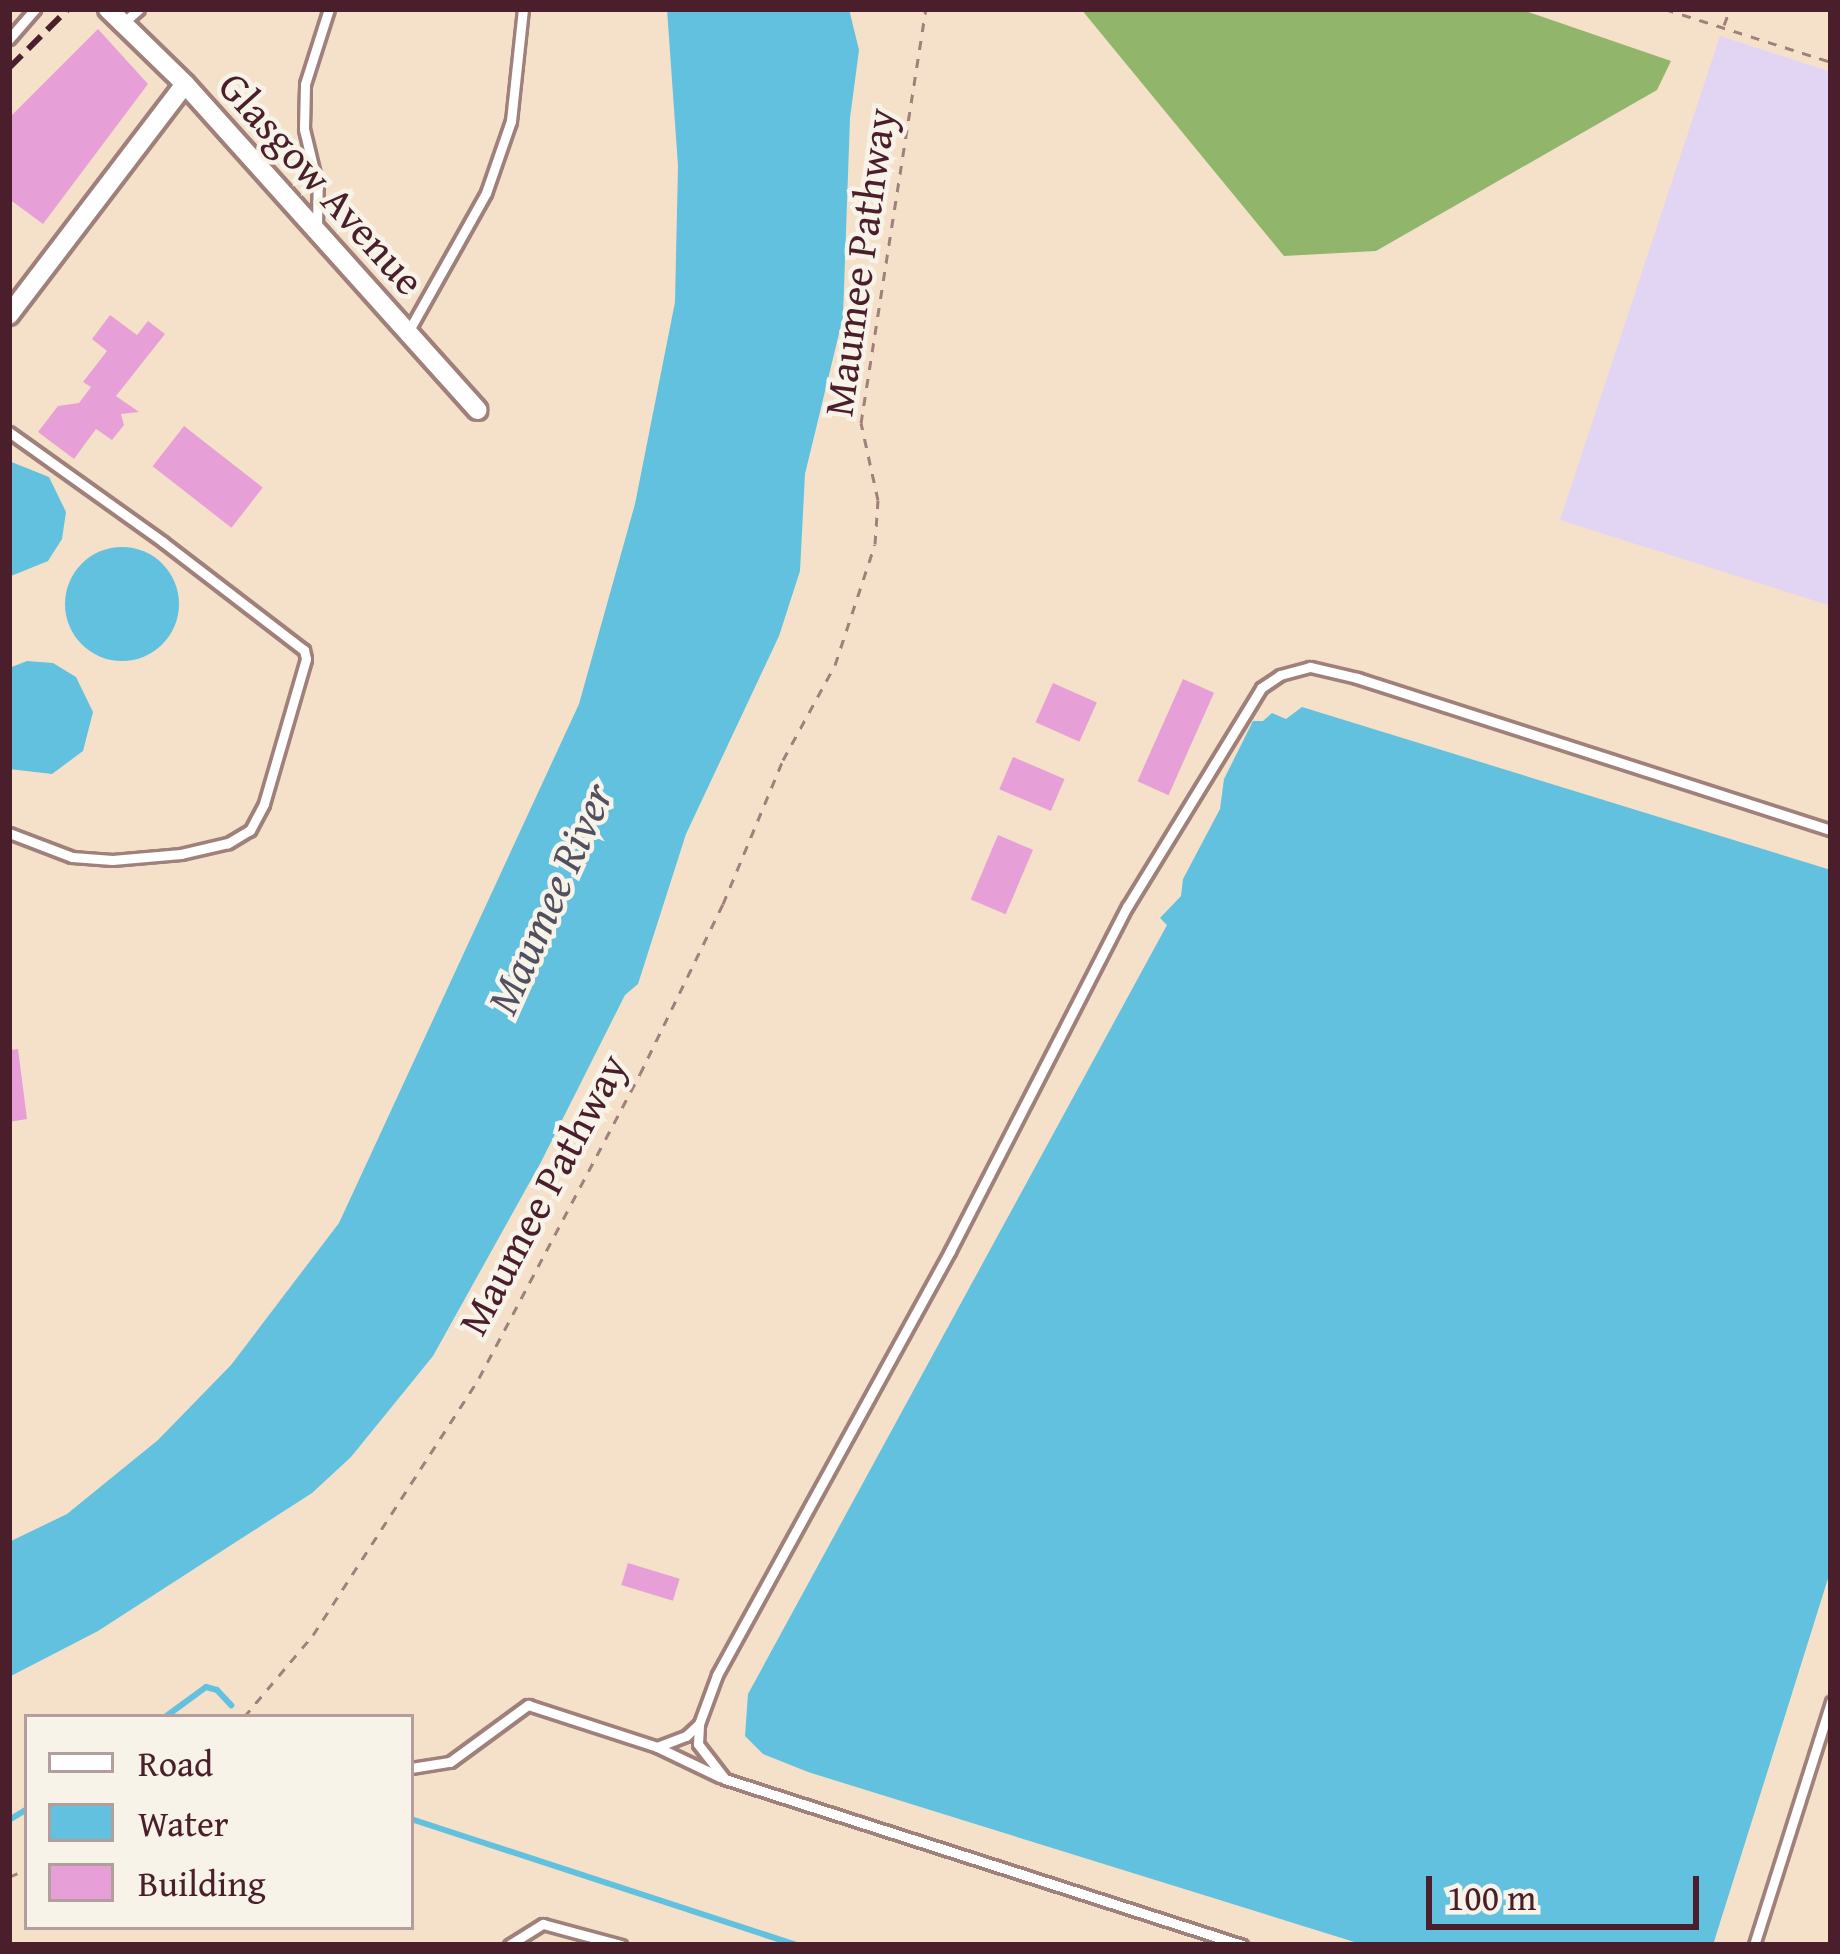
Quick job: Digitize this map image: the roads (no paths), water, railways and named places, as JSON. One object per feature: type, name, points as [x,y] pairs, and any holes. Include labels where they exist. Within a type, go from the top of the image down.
[{"type":"street","name":"Glasgow Avenue","points":[[116,16],[184,84],[478,410]]},
{"type":"street","points":[[9,315],[184,84]]},
{"type":"lane","points":[[9,39],[35,9]]},
{"type":"lane","points":[[116,16],[140,9]]},
{"type":"lane","points":[[315,231],[318,187],[304,129],[304,84],[329,9]]},
{"type":"lane","points":[[408,332],[486,193],[511,121],[523,9]]},
{"type":"lane","points":[[9,432],[163,542],[304,650],[306,659],[271,782],[250,830],[228,843],[181,854],[112,860],[72,857],[9,833]]},
{"type":"lane","points":[[724,1779],[698,1744],[699,1724],[717,1675],[950,1251],[1127,907],[1261,688],[1280,675],[1310,667],[1358,678],[1831,830]]},
{"type":"lane","points":[[1754,1945],[1831,1702]]},
{"type":"lane","points":[[414,1768],[450,1762],[528,1705],[656,1747],[724,1779],[1242,1945]]},
{"type":"lane","points":[[656,1747],[699,1724]]},
{"type":"lane","points":[[509,1945],[543,1924],[621,1945]]},
{"type":"water","name":"Maumee River","points":[[667,9],[849,9],[859,50],[850,118],[843,317],[805,474],[800,571],[779,636],[686,834],[638,984],[625,995],[541,1162],[433,1356],[351,1457],[312,1493],[98,1631],[9,1677],[9,1542],[67,1514],[158,1440],[231,1365],[339,1223],[579,704],[635,504],[675,302],[678,166]]},
{"type":"water","points":[[9,461],[49,477],[66,512],[62,539],[48,561],[11,576]]},
{"type":"water","points":[[122,547],[154,556],[170,572],[179,604],[170,636],[154,652],[122,661],[90,652],[74,636],[65,604],[74,572],[90,556]]},
{"type":"water","points":[[27,661],[53,663],[76,677],[93,712],[83,751],[52,774],[9,769],[9,668]]},
{"type":"water","points":[[1302,707],[1831,870],[1831,1569],[1713,1945],[1364,1945],[808,1772],[763,1754],[745,1736],[748,1694],[1167,925],[1160,918],[1181,896],[1183,879],[1220,809],[1224,779],[1253,721],[1263,721],[1272,713],[1286,719]]},
{"type":"waterway","points":[[169,1714],[206,1687],[217,1690],[231,1705]]},
{"type":"waterway","points":[[9,1820],[24,1811]]},
{"type":"waterway","points":[[414,1820],[797,1945]]},
{"type":"railway","points":[[9,68],[68,9]]}]
